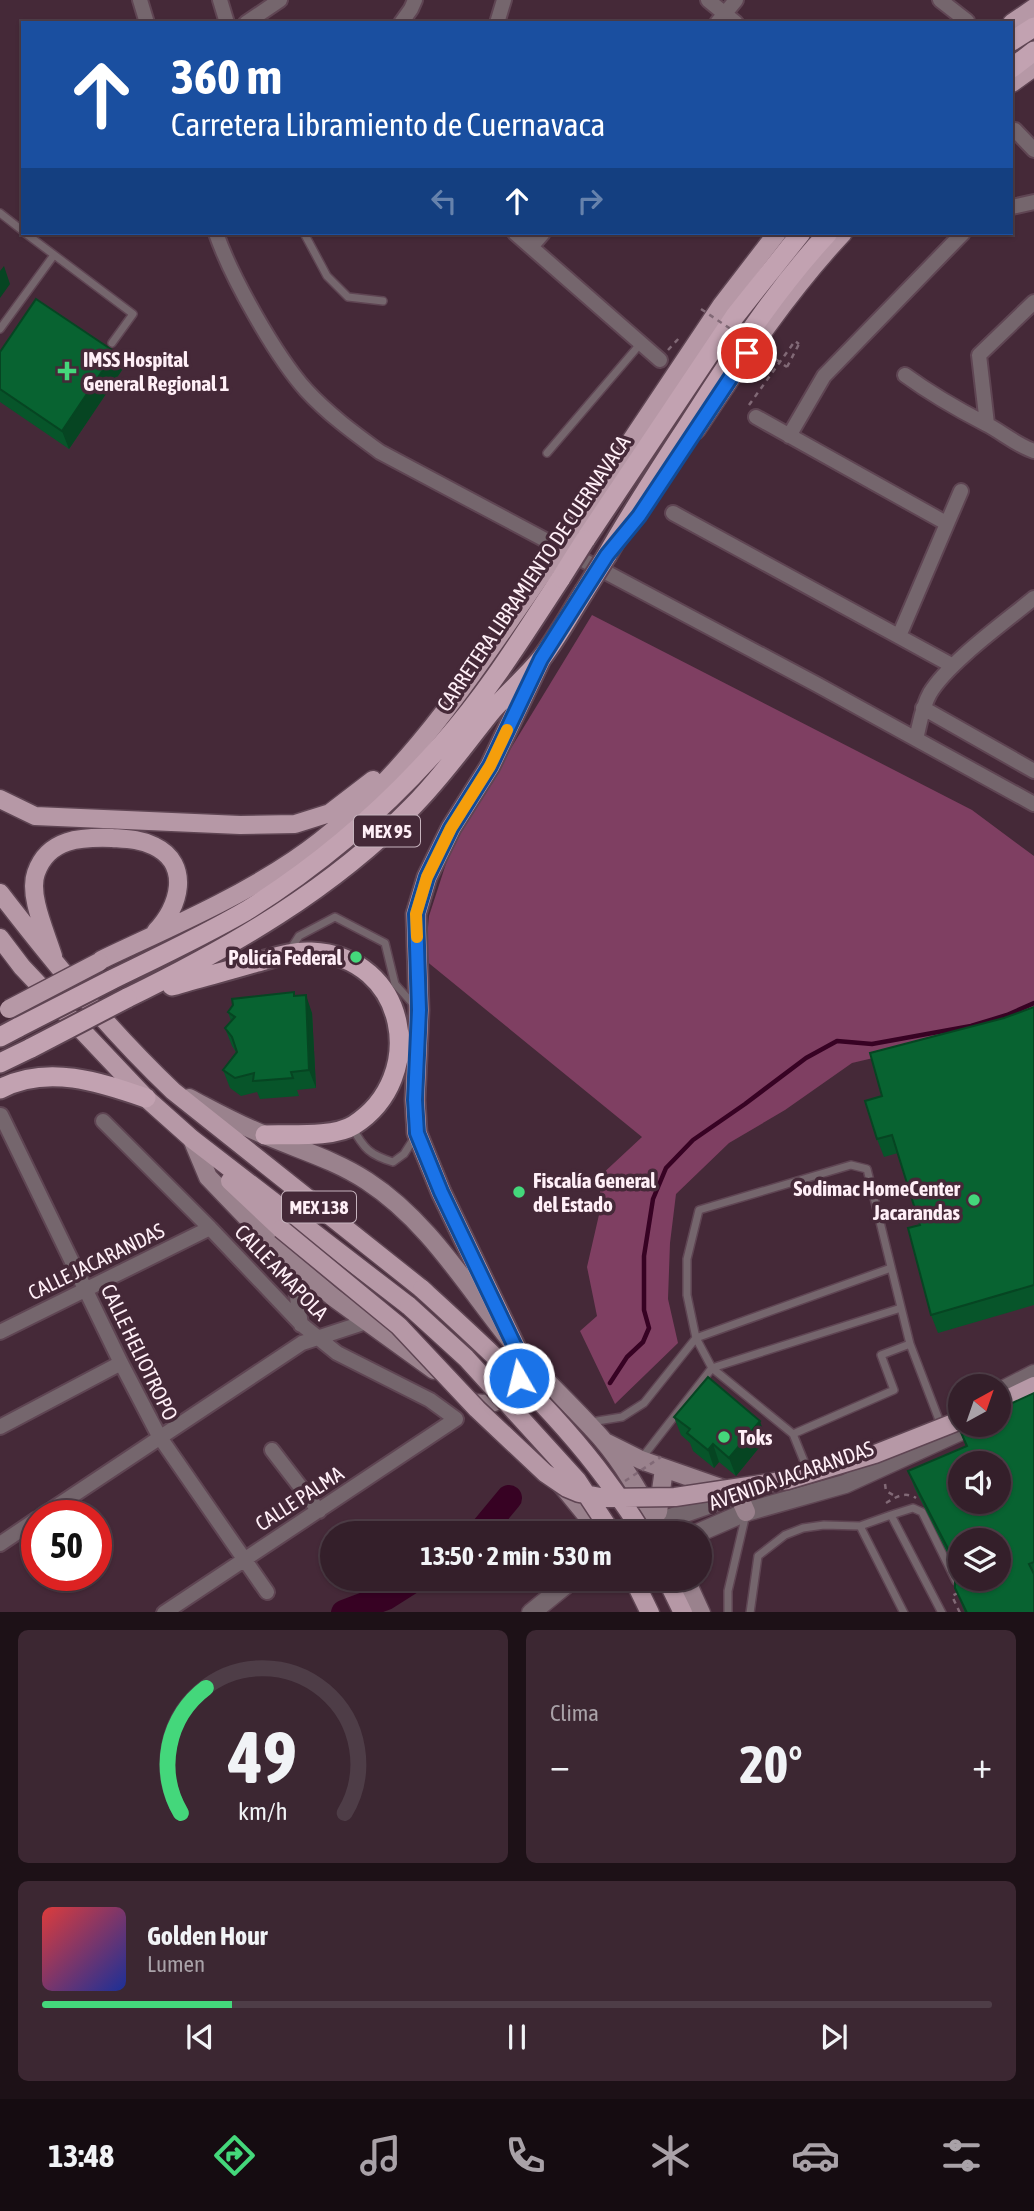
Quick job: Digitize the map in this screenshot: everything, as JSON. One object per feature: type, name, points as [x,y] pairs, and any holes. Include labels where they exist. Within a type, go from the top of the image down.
[{"type":"highway","points":[[1013,40],[1034,27]]},
{"type":"highway","points":[[1013,67],[1034,51]]},
{"type":"highway","name":"CARRETERA LIBRAMIENTO DE CUERNAVACA","points":[[0,1037],[245,911],[308,869],[354,833],[444,741],[499,670],[553,573],[577,536],[734,316],[799,235]]},
{"type":"highway","name":"CARRETERA LIBRAMIENTO DE CUERNAVACA","points":[[0,1063],[182,971],[256,930],[315,891],[368,848],[413,806],[492,712],[541,659],[632,511],[754,323],[800,263],[826,235]]},
{"type":"highway","points":[[516,1348],[441,1192],[417,1133],[415,1100],[419,1010],[416,914],[427,877],[451,828],[490,766],[541,659]]},
{"type":"highway","points":[[127,998],[287,954],[312,952],[337,957],[360,966],[377,981],[392,1003],[399,1030],[397,1060],[389,1085],[376,1107],[352,1126],[325,1133],[265,1135]]},
{"type":"highway","points":[[0,1089],[39,1078],[71,1077],[102,1083],[146,1098]]},
{"type":"main road","points":[[1013,22],[1034,8]]},
{"type":"main road","points":[[1013,82],[1034,67]]},
{"type":"main road","name":"MEX 95","points":[[577,536],[721,306],[775,235]]},
{"type":"main road","name":"MEX 95","points":[[607,555],[639,516],[763,330],[809,270],[841,235]]},
{"type":"main road","name":"MEX 95","points":[[4,1011],[150,936],[234,897],[296,859],[345,821],[386,781],[430,729],[553,573]]},
{"type":"main road","points":[[0,799],[35,816],[240,825],[295,824],[330,813],[368,784],[430,729]]},
{"type":"main road","points":[[56,965],[34,893],[36,873],[47,855],[62,844],[81,837],[139,840],[157,847],[171,861],[178,878],[176,901],[168,919],[150,936]]},
{"type":"main road","name":"MEX 138","points":[[0,893],[56,965],[140,1059],[173,1091],[422,1289],[478,1340],[546,1407],[642,1521]]},
{"type":"main road","name":"MEX 138","points":[[0,938],[22,967],[146,1098],[192,1139],[409,1306],[466,1358],[577,1480],[605,1521]]},
{"type":"main road","points":[[0,951],[22,967]]},
{"type":"main road","name":"MEX 138","points":[[173,1091],[265,1135],[328,1159],[386,1194],[414,1219],[440,1248],[516,1348],[604,1441],[632,1480],[646,1521]]},
{"type":"main road","points":[[192,1139],[235,1185],[281,1228],[399,1326],[477,1409],[545,1473],[579,1493],[606,1498],[639,1499],[687,1496],[788,1480],[875,1454],[948,1425]]},
{"type":"main road","name":"MEX 138","points":[[192,1139],[208,1177],[257,1229],[292,1262],[366,1322],[419,1359],[470,1402],[568,1491],[592,1521]]},
{"type":"main road","points":[[470,1402],[492,1403],[511,1392],[521,1370],[516,1348]]},
{"type":"main road","points":[[1012,1397],[1034,1386]]},
{"type":"main road","points":[[604,1441],[641,1460],[738,1494],[746,1512]]},
{"type":"main road","points":[[526,1451],[536,1451],[553,1461],[577,1485],[604,1521]]},
{"type":"main road","points":[[651,1521],[664,1469]]},
{"type":"main road","points":[[632,1591],[642,1612]]},
{"type":"main road","points":[[640,1591],[650,1612]]},
{"type":"main road","points":[[672,1591],[683,1612]]},
{"type":"main road","points":[[679,1591],[690,1612]]},
{"type":"main road","points":[[691,1591],[701,1612]]},
{"type":"street","points":[[140,0],[146,21]]},
{"type":"street","points":[[220,0],[226,21]]},
{"type":"street","points":[[249,21],[280,0]]},
{"type":"street","points":[[402,21],[415,0]]},
{"type":"street","points":[[498,21],[504,0]]},
{"type":"street","points":[[708,0],[726,20],[736,0]]},
{"type":"street","points":[[940,0],[966,21]]},
{"type":"street","points":[[1016,130],[1034,150]]},
{"type":"street","points":[[1013,207],[1034,202]]},
{"type":"street","points":[[221,235],[240,286],[271,342],[305,389],[350,430],[380,452],[1034,804]]},
{"type":"street","points":[[517,235],[660,360]]},
{"type":"street","points":[[531,247],[541,235]]},
{"type":"street","points":[[789,436],[824,376],[960,235]]},
{"type":"street","points":[[987,424],[979,355],[1034,302]]},
{"type":"street","points":[[905,375],[957,410],[1034,451]]},
{"type":"street","points":[[757,417],[947,523]]},
{"type":"street","points":[[899,636],[961,491]]},
{"type":"street","points":[[673,513],[953,666]]},
{"type":"street","points":[[916,739],[923,708],[931,691],[953,666],[1034,598]]},
{"type":"street","points":[[923,708],[1034,771]]},
{"type":"street","name":"CALLE HELIOTROPO","points":[[1,1115],[159,1436],[267,1592]]},
{"type":"street","name":"CALLE AMAPOLA","points":[[103,1121],[317,1338],[337,1353],[430,1400],[456,1419]]},
{"type":"street","name":"CALLE JACARANDAS","points":[[0,1332],[211,1228]]},
{"type":"street","points":[[292,1262],[302,1343]]},
{"type":"street","points":[[65,1500],[302,1343],[366,1322]]},
{"type":"street","points":[[0,1427],[121,1363]]},
{"type":"street","points":[[1012,1385],[1034,1374]]},
{"type":"street","points":[[1012,1406],[1034,1395]]},
{"type":"street","name":"CALLE PALMA","points":[[164,1612],[456,1419]]},
{"type":"street","name":"AVENIDA JACARANDAS","points":[[712,1527],[746,1512],[850,1482],[943,1431],[948,1425]]},
{"type":"street","name":"AVENIDA JACARANDAS","points":[[671,1521],[738,1494],[948,1430]]},
{"type":"street","points":[[272,1450],[319,1511]]},
{"type":"street","points":[[843,1460],[850,1482]]},
{"type":"street","points":[[0,1544],[21,1530]]},
{"type":"street","points":[[531,1612],[558,1591]]},
{"type":"lane","points":[[0,213],[21,230]]},
{"type":"lane","points":[[28,235],[133,313],[112,343]]},
{"type":"lane","points":[[305,235],[327,276],[348,297],[383,301]]},
{"type":"lane","points":[[0,330],[54,255]]},
{"type":"lane","points":[[547,453],[641,343]]},
{"type":"lane","points":[[287,954],[299,936],[335,917],[385,943],[395,984],[419,1010]]},
{"type":"lane","points":[[352,1126],[362,1145],[374,1156],[393,1162],[404,1154],[417,1133]]},
{"type":"lane","points":[[808,1471],[793,1434],[712,1368],[696,1338],[687,1295],[687,1259],[699,1210],[851,1165],[867,1169],[910,1344],[943,1431]]},
{"type":"lane","points":[[587,1423],[622,1417],[644,1403],[696,1338],[891,1268]]},
{"type":"lane","points":[[641,1460],[712,1368],[901,1308]]},
{"type":"lane","points":[[793,1434],[894,1390],[881,1355],[910,1344]]},
{"type":"lane","points":[[750,1612],[758,1556],[785,1535],[803,1528],[824,1525],[860,1526],[913,1508],[922,1512],[948,1565]]},
{"type":"lane","points":[[728,1612],[728,1591],[746,1512]]},
{"type":"lane","points":[[891,1516],[942,1612]]},
{"type":"lane","points":[[860,1526],[904,1612]]},
{"type":"path","points":[[701,309],[788,367],[799,344],[795,341],[745,410],[757,417]]},
{"type":"path","points":[[660,360],[682,334]]},
{"type":"shaded area","points":[[592,615],[972,810],[1034,856],[1034,1014],[975,1034],[852,1063],[785,1110],[729,1143],[676,1194],[670,1243],[668,1299],[678,1343],[615,1404],[580,1331],[597,1316],[587,1267],[601,1206],[599,1177],[642,1137],[425,960],[429,916],[452,845]]},
{"type":"building","points":[[36,299],[115,352],[62,431],[0,389],[0,352]]},
{"type":"building","points":[[294,992],[294,996],[306,995],[309,1070],[291,1072],[293,1078],[253,1081],[254,1073],[235,1078],[223,1070],[237,1052],[232,1037],[225,1028],[235,1017],[228,1012],[233,1005],[232,999]]},
{"type":"building","name":"Sodimac HomeCenter Jacarandas","points":[[1034,1007],[1034,1285],[931,1315],[908,1228],[920,1225],[892,1135],[877,1139],[865,1101],[882,1096],[870,1053],[1004,1018]]},
{"type":"building","name":"Toks","points":[[708,1377],[760,1421],[729,1458],[713,1444],[708,1450],[687,1433],[690,1429],[674,1417]]},
{"type":"building","points":[[1034,1393],[1034,1562],[1029,1564],[1034,1574],[1034,1612],[967,1612],[956,1591],[1011,1591],[1011,1528],[948,1528],[948,1549],[908,1471],[948,1454],[948,1514],[1011,1514],[1011,1451],[955,1451],[967,1446],[963,1437],[1012,1437],[1012,1403]]},
{"type":"waterway","points":[[610,1383],[627,1357],[643,1342],[649,1328],[644,1310],[644,1256],[653,1199],[666,1168],[693,1140],[806,1058],[837,1041],[872,1044],[971,1026],[1034,1003]]},
{"type":"waterway","points":[[490,1521],[509,1498]]},
{"type":"waterway","points":[[347,1612],[395,1591]]},
{"type":"slow traffic","points":[[417,937],[416,914],[427,877],[451,828],[490,766],[507,730]]},
{"type":"place","name":"IMSS Hospital General Regional 1","points":[[67,371]]},
{"type":"place","name":"Policía Federal","points":[[356,957]]},
{"type":"place","name":"Fiscalía General del Estado","points":[[519,1192]]},
{"type":"place","name":"Sodimac HomeCenter Jacarandas","points":[[974,1200]]},
{"type":"place","name":"Toks","points":[[724,1437]]},
{"type":"route","points":[[519,1378],[519,1355],[441,1192],[417,1133],[415,1100],[419,1010],[416,914],[427,877],[451,828],[490,766],[541,659],[607,555],[639,516],[747,353]]}]
